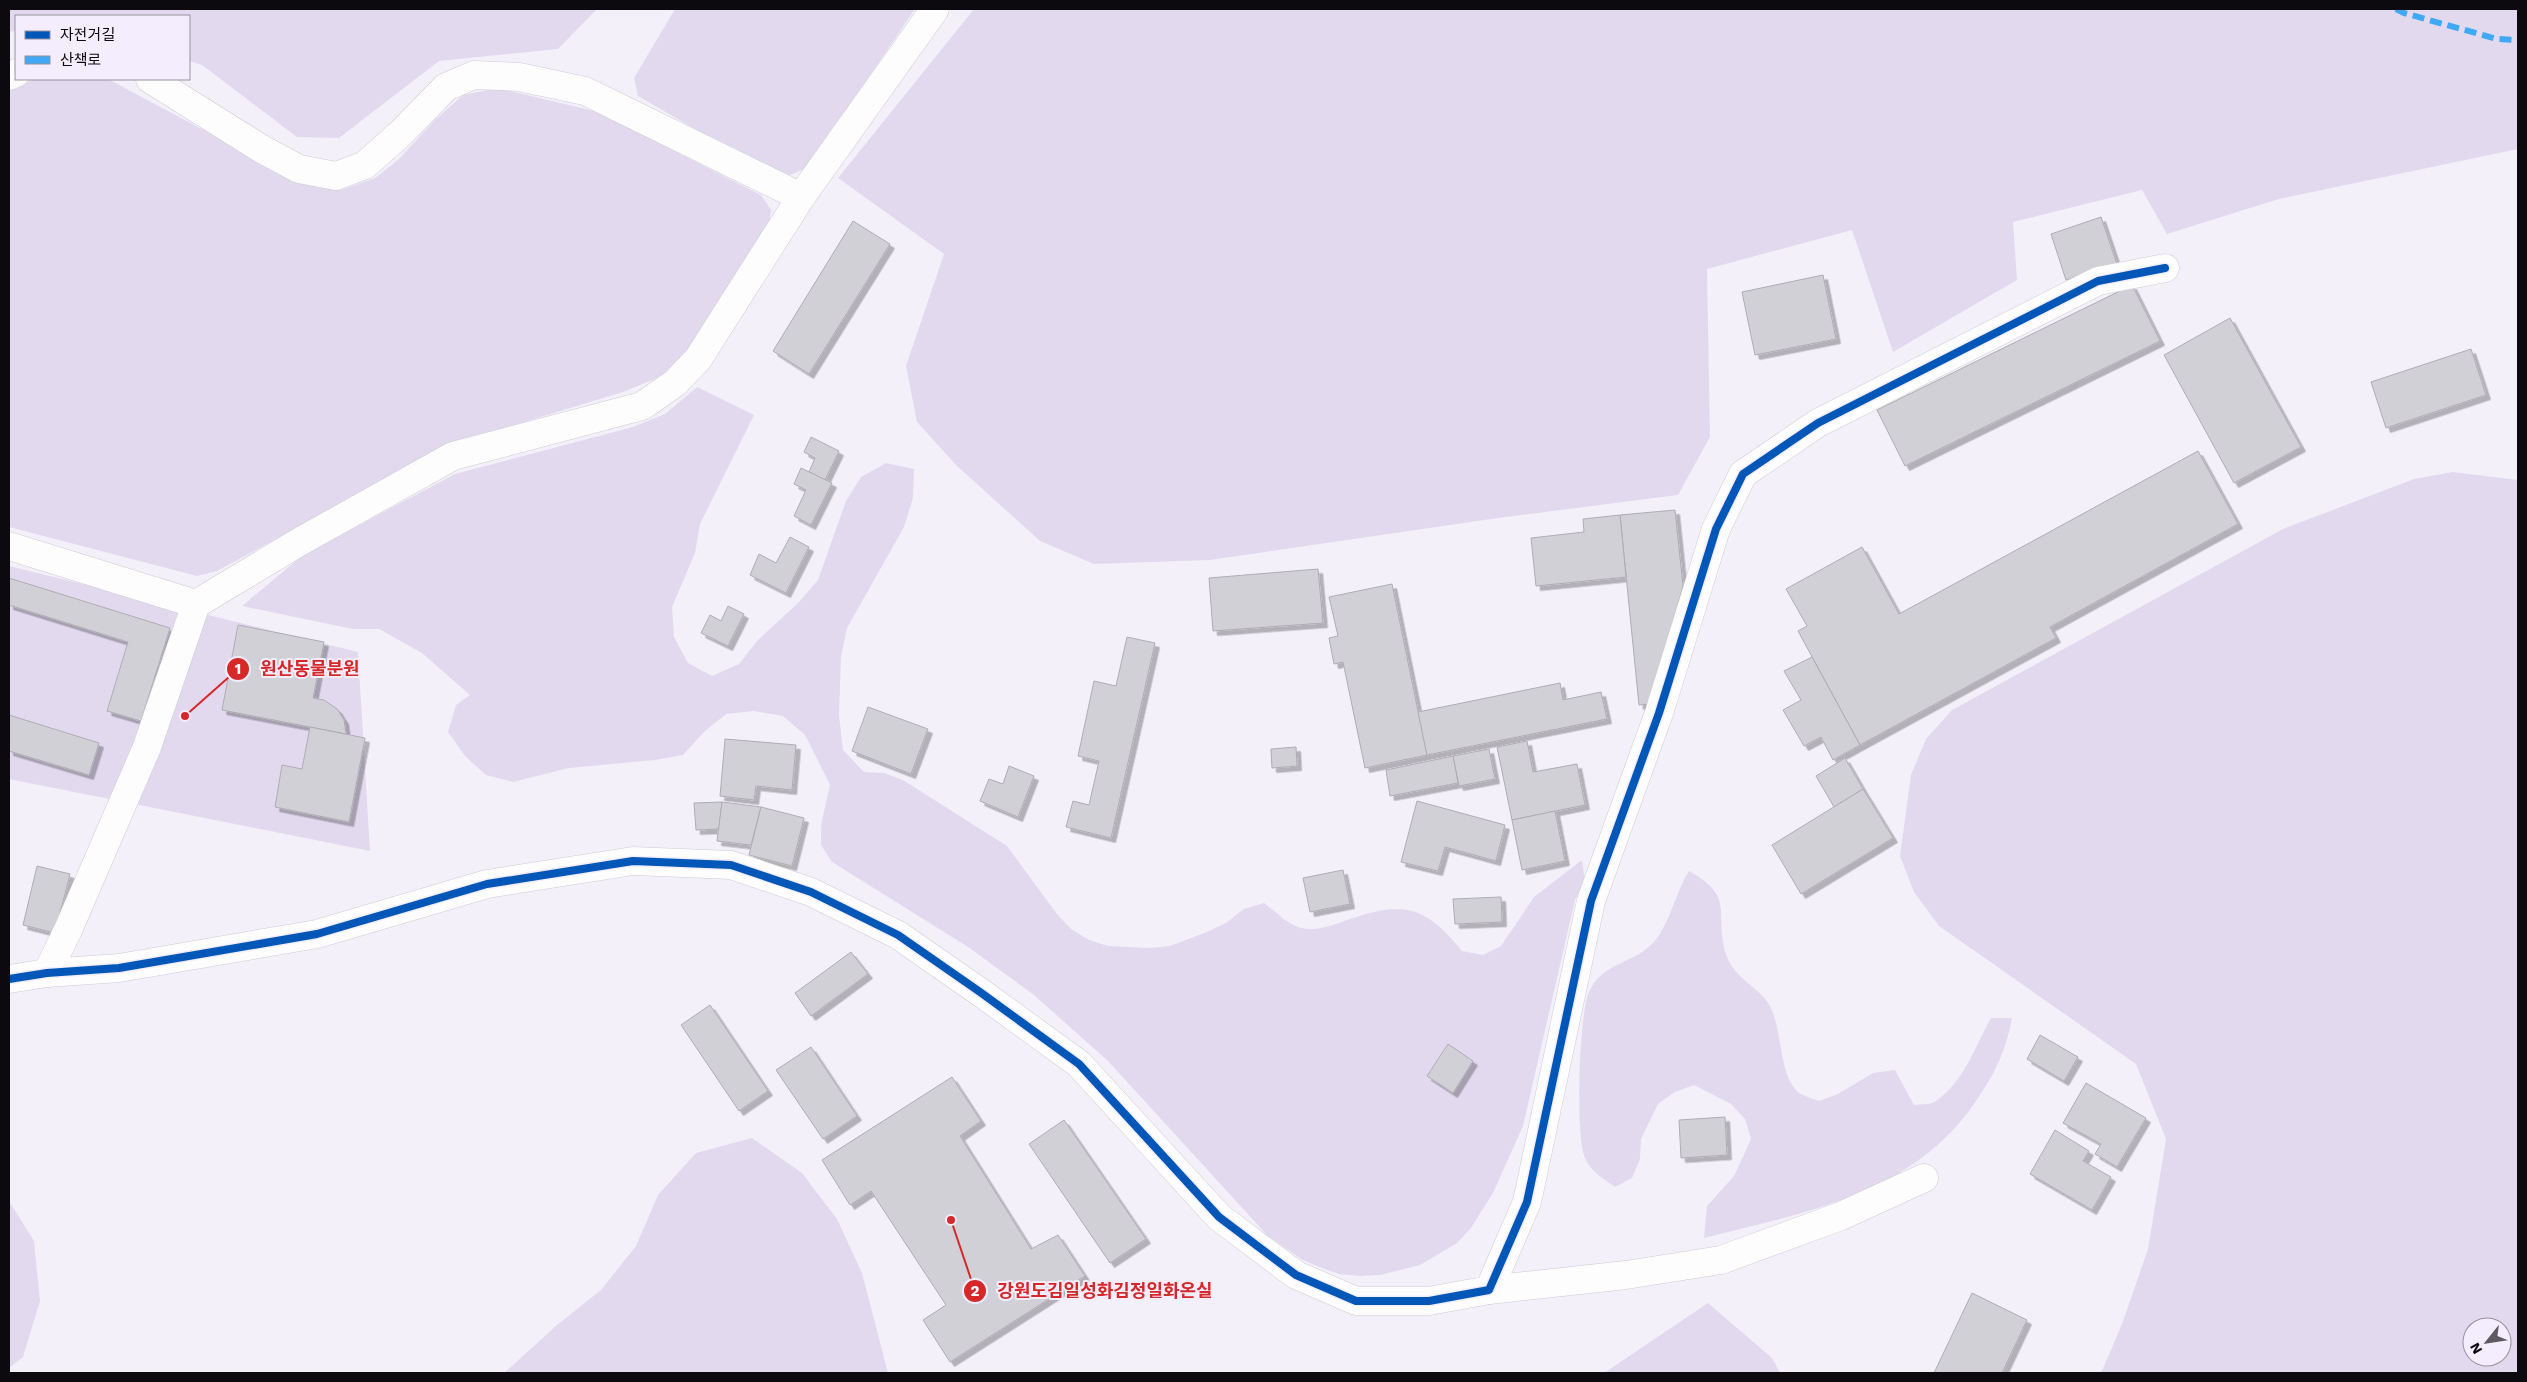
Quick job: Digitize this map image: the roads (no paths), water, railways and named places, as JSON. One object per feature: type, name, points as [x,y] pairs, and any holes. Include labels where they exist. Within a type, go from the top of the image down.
[{"type":"street","points":[[47,973],[68,930],[147,747],[196,604],[302,540],[453,456],[642,406],[676,383],[698,359],[801,196],[935,9]]},
{"type":"street","points":[[152,80],[260,148],[299,169],[336,176],[365,166],[401,133],[446,87],[474,75],[519,77],[585,91],[801,196]]},
{"type":"street","points":[[1489,1290],[1527,1202],[1591,901],[1659,713],[1716,529],[1743,474],[1818,423],[2098,281],[2166,268]]},
{"type":"street","points":[[9,546],[196,604]]},
{"type":"street","points":[[9,979],[47,973],[118,968],[318,934],[487,884],[633,861],[731,865],[811,892],[898,935],[980,992],[1079,1064],[1219,1217],[1296,1275],[1356,1301],[1429,1302],[1489,1290],[1626,1275],[1721,1260],[1842,1216],[1924,1178]]},
{"type":"place","name":"원산동물분원","points":[[185,716]]},
{"type":"place","name":"강원도김일성화김정일화온실","points":[[951,1220]]}]
